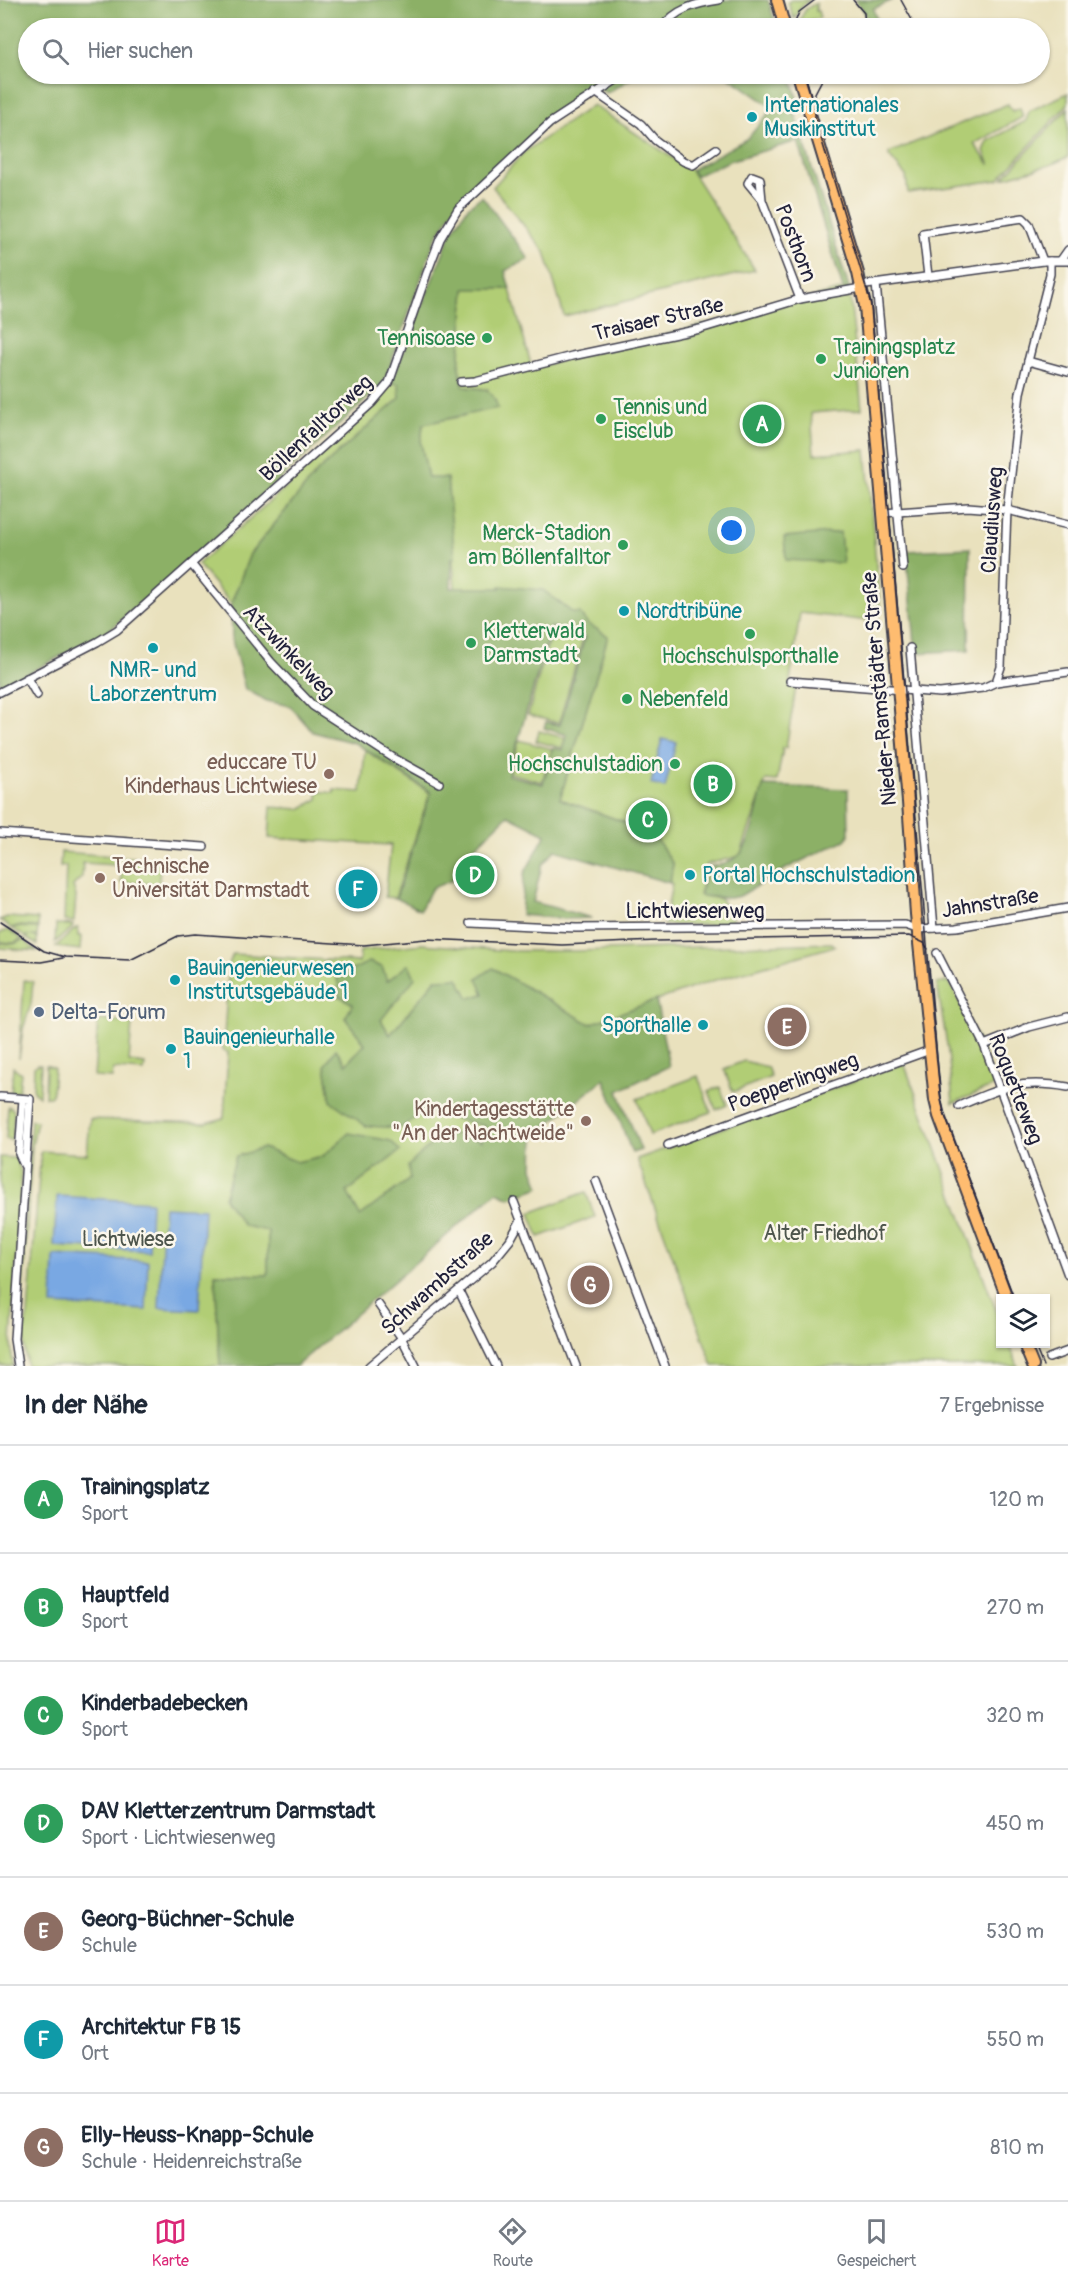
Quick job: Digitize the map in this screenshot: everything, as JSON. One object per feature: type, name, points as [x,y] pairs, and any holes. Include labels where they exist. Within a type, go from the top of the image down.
[{"type":"main road","points":[[777,0],[782,18]]},
{"type":"main road","name":"Nieder-Ramstädter Straße","points":[[801,84],[861,288],[899,689],[917,929],[935,1100],[1005,1294]]},
{"type":"main road","points":[[1026,1348],[1033,1366]]},
{"type":"street","points":[[672,18],[676,13],[687,8],[719,0]]},
{"type":"street","name":"Böllenfalltorweg","points":[[0,693],[108,636],[192,565],[382,392],[388,383],[440,240],[458,208],[550,123],[608,84]]},
{"type":"street","points":[[595,92],[641,124],[655,140],[683,161],[693,165],[716,148]]},
{"type":"street","name":"Posthorn","points":[[762,200],[800,299]]},
{"type":"street","points":[[928,276],[923,233],[1023,218],[1029,224],[1047,261]]},
{"type":"street","points":[[1064,260],[1068,250]]},
{"type":"street","name":"Traisaer Straße","points":[[461,382],[475,381],[572,356],[700,329],[800,299],[928,276],[1064,260]]},
{"type":"street","name":"Claudiusweg","points":[[996,682],[1001,667],[1007,510],[1020,393],[1050,274],[1047,261]]},
{"type":"street","name":"Nieder-Ramstädter Straße","points":[[876,284],[903,568]]},
{"type":"street","points":[[1028,361],[1068,372]]},
{"type":"street","points":[[883,513],[968,507],[1007,510],[1068,525]]},
{"type":"street","name":"Atzwinkelweg","points":[[192,565],[249,636],[313,706],[392,757],[439,783]]},
{"type":"street","name":"Nieder-Ramstädter Straße","points":[[910,648],[934,928]]},
{"type":"street","points":[[790,681],[940,693],[982,688],[996,682],[1068,672]]},
{"type":"street","points":[[27,678],[37,695]]},
{"type":"street","points":[[0,833],[204,847]]},
{"type":"street","name":"Jahnstraße","points":[[917,929],[957,927],[1068,908]]},
{"type":"street","name":"Lichtwiesenweg","points":[[471,923],[576,928],[905,925],[917,929]]},
{"type":"street","name":"Roquetteweg","points":[[937,953],[984,1045],[1068,1275]]},
{"type":"street","points":[[984,1045],[1029,1027],[1068,1017]]},
{"type":"street","name":"Poepperlingweg","points":[[668,1145],[930,1050]]},
{"type":"street","points":[[959,1106],[999,1088],[1017,1084],[1044,1083],[1068,1088]]},
{"type":"street","points":[[0,1097],[26,1099],[25,1167],[14,1339],[18,1366]]},
{"type":"street","points":[[596,1181],[665,1366]]},
{"type":"street","points":[[514,1202],[576,1366]]},
{"type":"street","name":"Schwambstraße","points":[[369,1366],[492,1262],[510,1240],[521,1220]]},
{"type":"street","points":[[459,1291],[496,1366]]},
{"type":"street","points":[[378,1304],[401,1337],[416,1366]]},
{"type":"street","points":[[1049,1358],[1068,1351]]},
{"type":"green space","points":[[0,0],[768,0],[774,18],[18,18],[18,84],[622,84],[607,93],[595,87],[545,123],[454,209],[435,239],[384,383],[187,565],[107,632],[0,688]]},
{"type":"green space","points":[[810,0],[802,6],[795,18],[788,2]]},
{"type":"green space","points":[[855,0],[893,0],[873,9],[876,18],[866,18],[865,13]]},
{"type":"green space","points":[[816,3],[816,11],[820,18],[801,18],[806,9]]},
{"type":"green space","points":[[739,84],[793,84],[798,100],[792,103],[849,288],[843,289],[798,141],[732,160],[695,176],[691,170],[748,138],[773,108]]},
{"type":"green space","points":[[1068,93],[1068,104],[998,180],[908,193],[906,176],[889,156],[889,153],[1008,104],[1012,111],[1020,108],[1023,117],[974,144],[990,165],[984,151],[988,141],[1026,121],[1029,111]]},
{"type":"green space","points":[[593,105],[691,170],[755,270],[564,316],[545,252],[493,187],[523,153]]},
{"type":"green space","points":[[1068,108],[1068,157],[1050,165],[1003,178]]},
{"type":"green space","points":[[482,196],[529,259],[505,271],[510,289],[465,289],[459,368],[464,387],[486,390],[493,395],[498,408],[423,424],[421,443],[428,478],[447,478],[455,558],[452,558],[451,588],[500,588],[500,586],[543,590],[573,613],[580,613],[587,623],[608,636],[560,799],[624,822],[656,838],[673,864],[670,883],[555,850],[542,865],[533,902],[592,918],[565,919],[521,915],[524,874],[546,834],[508,815],[472,850],[458,860],[453,880],[432,888],[420,910],[396,898],[431,792],[355,743],[313,732],[290,706],[267,701],[245,689],[232,640],[231,604],[250,554],[318,471],[400,398],[399,384],[391,383],[451,233],[468,207]],"holes":[[[551,627],[585,637],[560,725],[546,722],[544,728],[567,735],[563,750],[553,748],[543,784],[508,775]]]},
{"type":"green space","points":[[465,288],[510,289],[532,368],[849,288],[862,409],[811,413],[814,454],[866,450],[880,609],[878,609],[878,622],[800,613],[790,681],[790,686],[796,687],[786,748],[783,748],[777,781],[766,780],[740,856],[707,864],[699,895],[721,899],[736,925],[664,925],[672,884],[670,883],[673,864],[624,822],[560,799],[606,643],[455,590],[447,479],[428,478],[421,443],[423,424],[463,416],[488,389],[464,387],[459,368]]},
{"type":"green space","points":[[391,383],[399,383],[400,398],[318,471],[250,554],[231,604],[198,564],[323,454]]},
{"type":"green space","points":[[840,532],[843,563],[786,560],[784,537]]},
{"type":"green space","points":[[970,548],[969,650],[916,653],[906,551]]},
{"type":"green space","points":[[552,629],[583,638],[559,723],[528,715]]},
{"type":"green space","points":[[539,731],[565,738],[562,748],[536,741]]},
{"type":"green space","points":[[519,740],[552,749],[542,782],[510,773]]},
{"type":"green space","points":[[365,750],[430,793],[395,898],[385,897],[391,845],[269,838],[271,807],[300,809],[318,799],[318,791],[361,792]]},
{"type":"green space","points":[[763,786],[848,789],[849,835],[845,840],[789,867],[740,896],[730,898],[700,896],[706,868],[737,857],[747,844]]},
{"type":"green space","points":[[61,852],[116,858],[115,865],[83,863],[82,877],[73,886],[76,896],[74,922],[64,921],[66,866],[60,867]]},
{"type":"green space","points":[[122,857],[160,859],[159,884],[121,882]]},
{"type":"green space","points":[[7,917],[38,919],[38,927],[11,928],[0,920]]},
{"type":"green space","points":[[56,924],[73,925],[55,942]]},
{"type":"green space","points":[[12,928],[38,928],[37,936],[31,936],[37,937],[37,945],[26,938],[29,935],[25,937]]},
{"type":"green space","points":[[78,928],[78,936],[81,936],[80,950],[55,947]]},
{"type":"green space","points":[[9,930],[22,939],[14,943],[0,942],[0,933]]},
{"type":"green space","points":[[23,940],[37,951],[0,948],[0,943],[14,944]]},
{"type":"green space","name":"Lichtwiese","points":[[832,943],[835,946],[712,981],[590,1024],[493,968],[484,994],[469,998],[436,979],[390,1035],[381,1020],[387,981],[382,967],[369,962],[337,978],[354,1004],[345,1018],[365,1044],[346,1064],[336,1049],[325,1065],[331,1101],[401,1128],[425,1111],[485,1126],[481,1141],[410,1179],[360,1216],[347,1192],[400,1151],[349,1133],[323,1156],[297,1162],[263,1148],[268,1275],[215,1274],[220,1366],[27,1366],[24,1333],[28,1314],[41,1151],[87,1154],[90,1119],[206,1123],[224,1118],[228,1052],[223,1051],[229,964],[233,954],[359,962],[360,951],[422,944],[511,951],[576,951]]},
{"type":"green space","points":[[369,962],[382,967],[387,981],[409,964],[415,978],[381,1020],[390,1035],[436,979],[458,978],[469,998],[484,994],[477,978],[493,968],[590,1024],[656,1000],[669,1066],[618,1091],[641,1150],[632,1153],[604,1079],[534,1136],[533,1168],[540,1187],[510,1198],[497,1192],[296,1366],[220,1366],[215,1274],[268,1275],[268,1231],[244,1226],[224,1198],[236,1156],[263,1148],[297,1162],[323,1156],[349,1133],[391,1141],[400,1151],[347,1192],[360,1216],[410,1179],[408,1166],[445,1131],[481,1141],[485,1126],[425,1111],[401,1128],[366,1126],[331,1101],[325,1065],[336,1049],[346,1064],[365,1044],[345,1018],[353,1004],[339,996],[337,977]]},
{"type":"green space","points":[[24,980],[33,982],[31,1004],[23,1029],[19,1059]]},
{"type":"green space","points":[[949,981],[981,1046],[994,1086],[953,1103],[948,1051],[937,984]]},
{"type":"green space","points":[[98,1020],[132,1022],[129,1062],[145,1064],[144,1071],[113,1069],[112,1078],[94,1077]]},
{"type":"green space","points":[[744,1061],[767,1067],[771,1077],[733,1092],[724,1069]]},
{"type":"green space","name":"Alter Friedhof","points":[[904,1063],[996,1310],[996,1348],[1011,1348],[1018,1366],[713,1366],[637,1159]]},
{"type":"green space","points":[[41,1065],[39,1096],[33,1091],[34,1067]]},
{"type":"green space","points":[[46,1065],[54,1068],[50,1097],[45,1097]]},
{"type":"green space","points":[[13,1067],[21,1073],[19,1090],[11,1094]]},
{"type":"green space","points":[[698,1076],[711,1112],[650,1135],[637,1099]]},
{"type":"green space","points":[[720,1087],[727,1105],[716,1110],[709,1091]]},
{"type":"green space","points":[[8,1106],[14,1112],[12,1140],[6,1139]]},
{"type":"green space","points":[[31,1120],[37,1121],[32,1145],[21,1323],[18,1320]]},
{"type":"green space","points":[[0,1157],[16,1158],[21,1172],[11,1343],[13,1366],[0,1366]]},
{"type":"green space","points":[[586,1192],[595,1217],[539,1237],[530,1213]]},
{"type":"water","points":[[662,739],[676,742],[665,788],[651,784]]},
{"type":"water","points":[[57,1196],[151,1202],[149,1251],[54,1246]]},
{"type":"water","points":[[164,1207],[204,1209],[199,1310],[159,1308]]},
{"type":"water","points":[[54,1256],[148,1261],[146,1310],[52,1305]]},
{"type":"tram line","points":[[797,18],[799,12],[815,0]]},
{"type":"tram line","points":[[853,0],[864,13],[864,18]]},
{"type":"tram line","points":[[901,0],[911,18]]},
{"type":"tram line","points":[[808,84],[812,99]]},
{"type":"tram line","points":[[820,84],[815,93],[815,118],[871,304],[940,1092],[944,1113],[1012,1294]]},
{"type":"tram line","points":[[0,922],[44,951],[65,957],[130,960],[178,936],[195,934],[364,945],[426,939],[562,945],[909,936],[924,943],[928,949]]},
{"type":"tram line","points":[[0,960],[41,962],[63,958]]},
{"type":"tram line","points":[[1036,1348],[1043,1366]]},
{"type":"place","name":"Internationales Musikinstitut","points":[[752,117]]},
{"type":"place","name":"Tennisoase","points":[[487,338]]},
{"type":"place","name":"Trainingsplatz Junioren","points":[[821,359]]},
{"type":"place","name":"Tennis und Eisclub","points":[[601,419]]},
{"type":"place","name":"Trainingsplatz","points":[[762,424]]},
{"type":"place","name":"Merck-Stadion am Böllenfalltor","points":[[623,545]]},
{"type":"place","name":"Nordtribüne","points":[[624,611]]},
{"type":"place","name":"Hochschulsporthalle","points":[[750,634]]},
{"type":"place","name":"Kletterwald Darmstadt","points":[[471,643]]},
{"type":"place","name":"NMR- und Laborzentrum","points":[[153,648]]},
{"type":"place","name":"Nebenfeld","points":[[627,699]]},
{"type":"place","name":"Hochschulstadion","points":[[675,764]]},
{"type":"place","name":"educcare TU Kinderhaus Lichtwiese","points":[[329,774]]},
{"type":"place","name":"Hauptfeld","points":[[713,784]]},
{"type":"place","name":"Kinderbadebecken","points":[[648,820]]},
{"type":"place","name":"DAV Kletterzentrum Darmstadt","points":[[475,875]]},
{"type":"place","name":"Portal Hochschulstadion","points":[[690,875]]},
{"type":"place","name":"Technische Universität Darmstadt","points":[[100,878]]},
{"type":"place","name":"Architektur FB 15","points":[[358,889]]},
{"type":"place","name":"Bauingenieurwesen Institutsgebäude 1","points":[[175,980]]},
{"type":"place","name":"Delta-Forum","points":[[39,1012]]},
{"type":"place","name":"Sporthalle","points":[[703,1025]]},
{"type":"place","name":"Georg-Büchner-Schule","points":[[787,1027]]},
{"type":"place","name":"Bauingenieurhalle 1","points":[[171,1049]]},
{"type":"place","name":"Kindertagesstätte \"An der Nachtweide\"","points":[[586,1121]]},
{"type":"place","name":"Elly-Heuss-Knapp-Schule","points":[[590,1285]]}]
